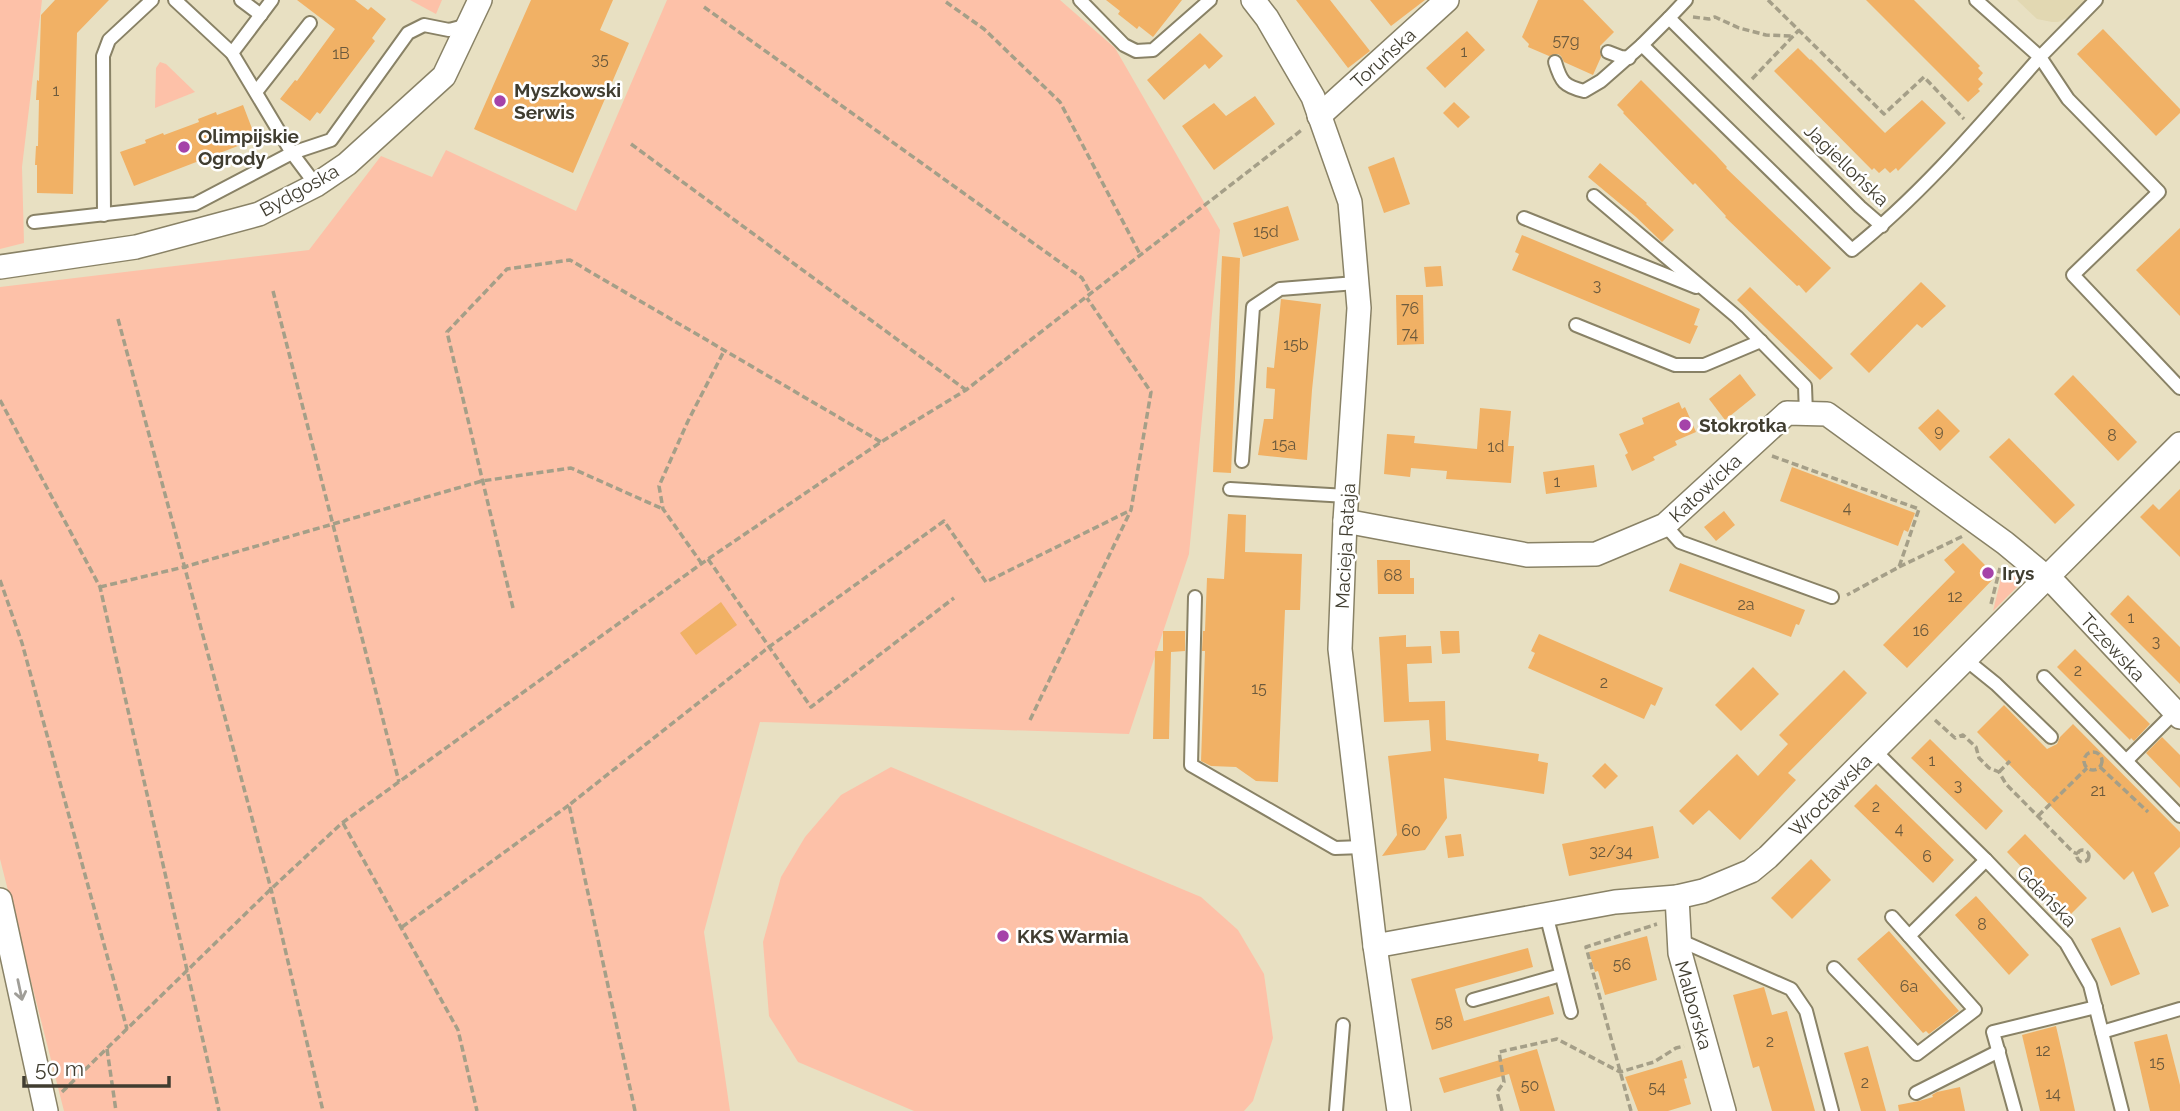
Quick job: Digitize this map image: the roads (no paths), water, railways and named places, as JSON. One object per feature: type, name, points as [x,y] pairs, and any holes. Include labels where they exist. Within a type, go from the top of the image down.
[{"type":"street","name":"Bydgoska","points":[[0,267],[136,247],[259,214],[316,185],[347,164],[444,76],[480,0]]},
{"type":"street","name":"Macieja Rataja","points":[[1253,0],[1267,18],[1312,97],[1350,202],[1359,309],[1345,521],[1340,649],[1375,946],[1399,1111]]},
{"type":"street","name":"Toruńska","points":[[1319,116],[1447,0]]},
{"type":"street","name":"Katowicka","points":[[1345,521],[1527,555],[1596,554],[1665,525],[1787,413],[1806,414]]},
{"type":"street","points":[[1806,414],[1827,414],[2005,543],[2047,577]]},
{"type":"street","name":"Wrocławska","points":[[1375,946],[1615,902],[1677,897],[1703,891],[1751,871],[2180,444]]},
{"type":"street","name":"Tczewska","points":[[2047,577],[2177,715]]},
{"type":"street","name":"Malborska","points":[[1677,897],[1679,947],[1724,1111]]},
{"type":"street","points":[[0,900],[46,1110]]},
{"type":"lane","points":[[104,215],[103,56],[109,40],[152,0]]},
{"type":"lane","points":[[175,0],[232,53],[292,153],[316,185]]},
{"type":"lane","points":[[241,0],[261,16]]},
{"type":"lane","points":[[232,53],[272,0]]},
{"type":"lane","points":[[1080,0],[1124,45],[1136,51],[1153,50],[1210,0]]},
{"type":"lane","points":[[1555,62],[1567,87],[1584,91],[1629,58],[1686,0]]},
{"type":"lane","points":[[1976,0],[2040,58],[2068,99],[2158,192],[2073,275],[2180,388]]},
{"type":"lane","name":"Jagiellońska","points":[[1668,18],[1882,226],[1975,131],[2096,0]]},
{"type":"lane","points":[[256,92],[310,23]]},
{"type":"lane","points":[[34,222],[195,204],[292,153],[331,140],[408,33],[424,25],[449,30],[468,25]]},
{"type":"lane","points":[[1642,45],[1852,250],[1882,226]]},
{"type":"lane","points":[[1608,52],[1629,58]]},
{"type":"lane","points":[[1594,196],[1737,317],[1805,386],[1806,414]]},
{"type":"lane","points":[[1524,218],[1707,292]]},
{"type":"lane","points":[[1242,461],[1253,307],[1280,289],[1356,283]]},
{"type":"lane","points":[[1576,325],[1675,365],[1704,365],[1761,341]]},
{"type":"lane","points":[[1230,489],[1347,496]]},
{"type":"lane","points":[[1665,525],[1680,542],[1836,598]]},
{"type":"lane","points":[[1195,597],[1191,765],[1335,849],[1363,847]]},
{"type":"lane","points":[[1965,659],[1996,684],[2051,737]]},
{"type":"lane","points":[[2044,677],[2180,816]]},
{"type":"lane","points":[[2127,760],[2177,715]]},
{"type":"lane","name":"Gdańska","points":[[1874,750],[2066,943],[2090,985],[2122,1111]]},
{"type":"lane","points":[[1909,936],[1986,860]]},
{"type":"lane","points":[[1546,914],[1571,1012]]},
{"type":"lane","points":[[1834,968],[1917,1054],[1975,1010],[1892,917]]},
{"type":"lane","points":[[1679,947],[1791,989],[1806,1011],[1832,1111]]},
{"type":"lane","points":[[1473,1000],[1561,975]]},
{"type":"lane","points":[[2015,1111],[1993,1032],[2096,1007]]},
{"type":"lane","points":[[2102,1032],[2180,1009]]},
{"type":"lane","points":[[1336,1111],[1343,1025]]},
{"type":"lane","points":[[1916,1093],[1998,1051]]},
{"type":"place","name":"Myszkowski Serwis","points":[[500,101]]},
{"type":"place","name":"Olimpijskie Ogrody","points":[[184,147]]},
{"type":"place","name":"Stokrotka","points":[[1685,425]]},
{"type":"place","name":"Irys","points":[[1988,573]]},
{"type":"place","name":"KKS Warmia","points":[[1003,936]]}]
